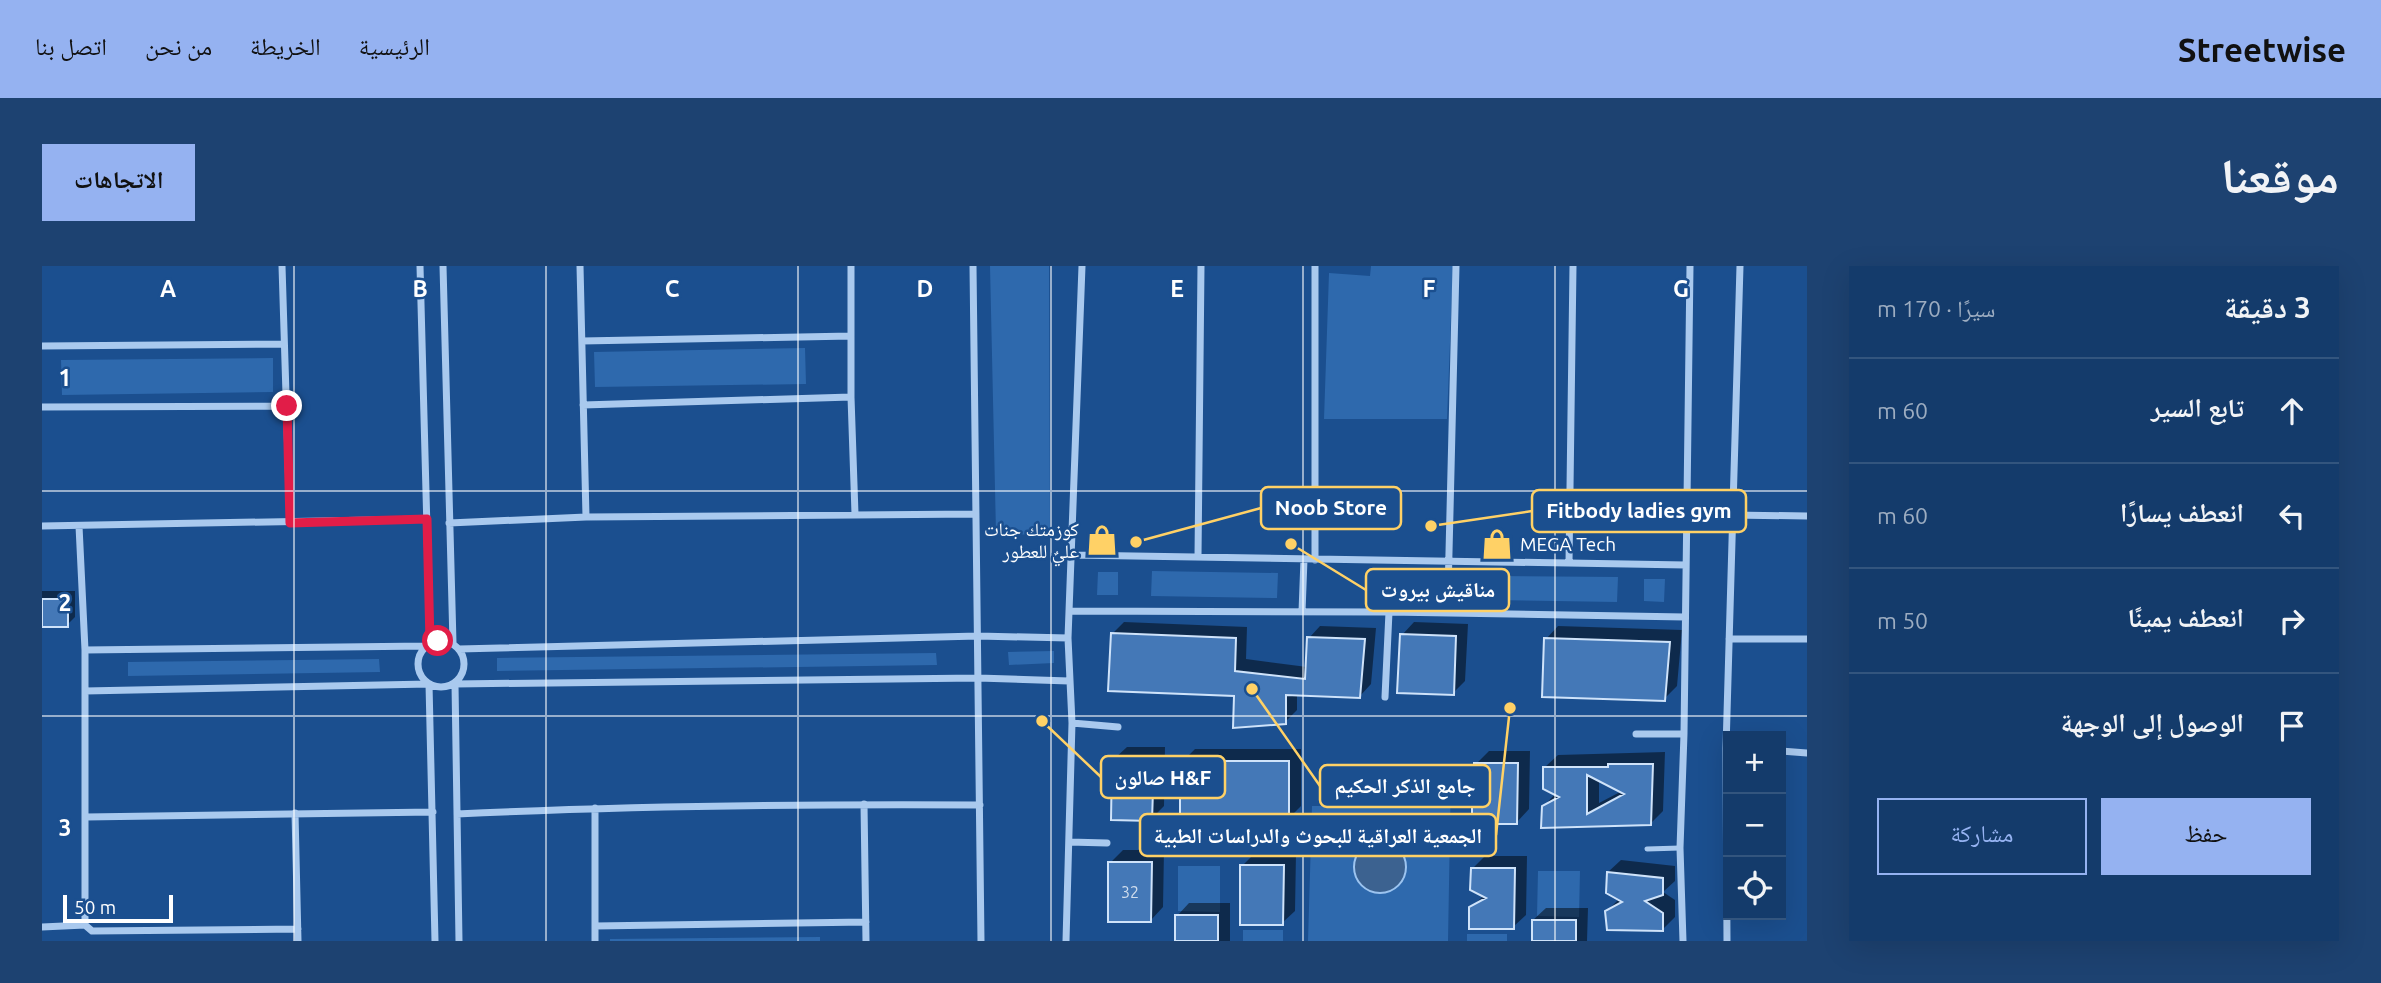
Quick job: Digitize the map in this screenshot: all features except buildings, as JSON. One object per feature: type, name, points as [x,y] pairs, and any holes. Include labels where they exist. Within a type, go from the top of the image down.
[{"type":"street","points":[[282,266],[290,523]]},
{"type":"street","points":[[420,266],[428,645],[421,652],[418,666],[423,679],[429,684],[435,941]]},
{"type":"street","points":[[443,266],[449,523],[456,646],[463,655],[464,669],[454,684],[459,941]]},
{"type":"street","points":[[580,266],[586,517]]},
{"type":"street","points":[[851,266],[851,397],[855,514]]},
{"type":"street","points":[[973,266],[981,941]]},
{"type":"street","points":[[1066,941],[1072,723],[1068,638],[1082,266]]},
{"type":"street","points":[[1198,557],[1201,266]]},
{"type":"street","points":[[1315,266],[1315,560]]},
{"type":"street","points":[[1456,266],[1448,593],[1456,613]]},
{"type":"street","points":[[1569,563],[1573,266]]},
{"type":"street","points":[[1683,941],[1680,848],[1690,266]]},
{"type":"street","points":[[1727,731],[1740,266]]},
{"type":"street","points":[[582,341],[851,337]]},
{"type":"street","points":[[42,346],[284,344]]},
{"type":"street","points":[[583,405],[851,397]]},
{"type":"street","points":[[42,407],[287,406]]},
{"type":"street","points":[[449,523],[586,517],[976,514]]},
{"type":"street","points":[[1732,514],[1807,516]]},
{"type":"street","points":[[42,526],[427,519]]},
{"type":"street","points":[[79,526],[85,650],[85,925]]},
{"type":"street","points":[[1072,555],[1686,565]]},
{"type":"street","points":[[1302,611],[1304,559]]},
{"type":"street","points":[[1070,611],[1302,611],[1685,617]]},
{"type":"street","points":[[1385,697],[1389,612]]},
{"type":"street","points":[[85,650],[428,645],[445,641],[456,646],[978,636],[1068,638]]},
{"type":"street","points":[[1729,639],[1807,639]]},
{"type":"street","points":[[85,691],[978,678],[1069,681]]},
{"type":"street","points":[[1072,723],[1118,727]]},
{"type":"street","points":[[1636,734],[1684,734]]},
{"type":"street","points":[[1786,751],[1807,753]]},
{"type":"street","points":[[1727,794],[1727,941]]},
{"type":"street","points":[[457,814],[595,808],[864,804],[980,806]]},
{"type":"street","points":[[864,804],[866,941]]},
{"type":"street","points":[[595,808],[595,941]]},
{"type":"street","points":[[295,813],[298,941]]},
{"type":"street","points":[[86,817],[433,813]]},
{"type":"street","points":[[1069,842],[1107,843]]},
{"type":"street","points":[[594,926],[866,922]]},
{"type":"street","points":[[42,927],[85,925],[92,931],[298,929]]},
{"type":"lane","points":[[1647,849],[1680,848]]},
{"type":"shaded area","points":[[990,266],[1049,266],[1050,536],[996,533]]},
{"type":"shaded area","points":[[1371,266],[1453,266],[1447,419],[1324,419],[1329,273],[1370,276]]},
{"type":"shaded area","points":[[805,348],[806,384],[595,387],[594,352]]},
{"type":"shaded area","points":[[273,358],[273,392],[62,395],[61,360]]},
{"type":"shaded area","points":[[1152,571],[1278,573],[1277,598],[1151,596]]},
{"type":"shaded area","points":[[1098,572],[1118,572],[1118,595],[1097,595]]},
{"type":"shaded area","points":[[1492,576],[1618,577],[1617,602],[1492,600]]},
{"type":"shaded area","points":[[1644,579],[1665,579],[1664,602],[1644,601]]},
{"type":"shaded area","points":[[1054,651],[1054,663],[1009,665],[1008,652]]},
{"type":"shaded area","points":[[936,653],[937,665],[497,671],[497,658]]},
{"type":"shaded area","points":[[379,659],[380,672],[128,676],[128,662]]},
{"type":"shaded area","points":[[1331,769],[1451,771],[1448,941],[1308,941],[1312,806],[1331,806]]},
{"type":"shaded area","points":[[1380,841],[1390,843],[1398,849],[1404,857],[1404,877],[1398,885],[1390,891],[1380,893],[1370,891],[1362,885],[1356,877],[1354,867],[1356,857],[1362,849],[1370,843]]},
{"type":"shaded area","points":[[1178,866],[1220,866],[1220,912],[1178,911]]},
{"type":"shaded area","points":[[1538,871],[1580,871],[1579,917],[1537,916]]},
{"type":"shaded area","points":[[1243,930],[1283,930],[1283,941],[1243,941]]},
{"type":"shaded area","points":[[1467,934],[1507,934],[1507,941],[1467,941]]},
{"type":"shaded area","points":[[820,937],[820,941],[610,941],[610,939]]},
{"type":"place","name":"Fitbody ladies gym","points":[[1431,526]]},
{"type":"place","name":"كوزمتك جنات عليٌ للعطور","points":[[1102,540]]},
{"type":"place","name":"Noob Store","points":[[1136,542]]},
{"type":"place","name":"مناقيش بيروت","points":[[1291,544]]},
{"type":"place","name":"MEGA Tech","points":[[1497,544]]},
{"type":"place","name":"جامع الذكر الحكيم","points":[[1252,689]]},
{"type":"place","name":"الجمعية العراقية للبحوث والدراسات الطبية","points":[[1510,708]]},
{"type":"place","name":"صالون H&F","points":[[1042,721]]},
{"type":"route","points":[[287,406],[290,523],[427,519],[430,643],[438,641]]}]
